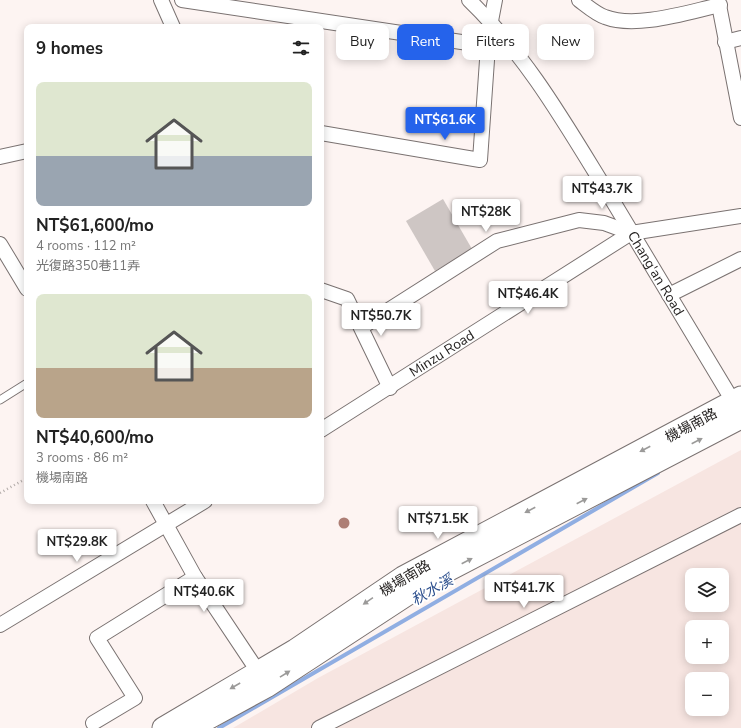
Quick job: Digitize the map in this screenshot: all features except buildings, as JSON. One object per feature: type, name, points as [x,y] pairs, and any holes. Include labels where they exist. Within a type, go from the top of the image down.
[{"type":"street","points":[[161,0],[172,24]]},
{"type":"street","points":[[182,0],[462,42]]},
{"type":"street","name":"Chang'an Road","points":[[469,0],[493,24]]},
{"type":"street","points":[[491,21],[495,0]]},
{"type":"street","points":[[580,0],[603,17],[624,22],[651,19],[719,3],[725,42],[739,90],[741,118]]},
{"type":"street","points":[[725,42],[741,38]]},
{"type":"street","points":[[324,134],[480,160],[487,60]]},
{"type":"street","name":"Chang'an Road","points":[[522,60],[552,102],[739,408]]},
{"type":"street","points":[[0,157],[24,152]]},
{"type":"street","name":"Minzu Road","points":[[324,428],[390,388],[632,233],[741,216]]},
{"type":"street","points":[[362,327],[497,241],[579,220],[604,223],[632,233]]},
{"type":"street","points":[[0,244],[24,284]]},
{"type":"street","points":[[669,295],[741,258]]},
{"type":"street","points":[[324,291],[347,299],[362,327],[390,388]]},
{"type":"street","name":"機場南路","points":[[191,728],[263,679],[295,650],[403,577],[739,408]]},
{"type":"street","points":[[155,504],[196,577],[263,679]]},
{"type":"street","points":[[0,625],[200,504]]},
{"type":"street","points":[[319,728],[741,515]]},
{"type":"street","points":[[93,723],[135,698],[97,638],[196,577]]},
{"type":"street","name":"機場南路","points":[[163,728],[263,679]]},
{"type":"lane","points":[[0,400],[24,385]]},
{"type":"path","points":[[0,493],[24,480]]},
{"type":"shaded area","points":[[741,450],[741,728],[233,728],[318,678]]},
{"type":"waterway","name":"秋水溪","points":[[219,728],[658,473]]}]
